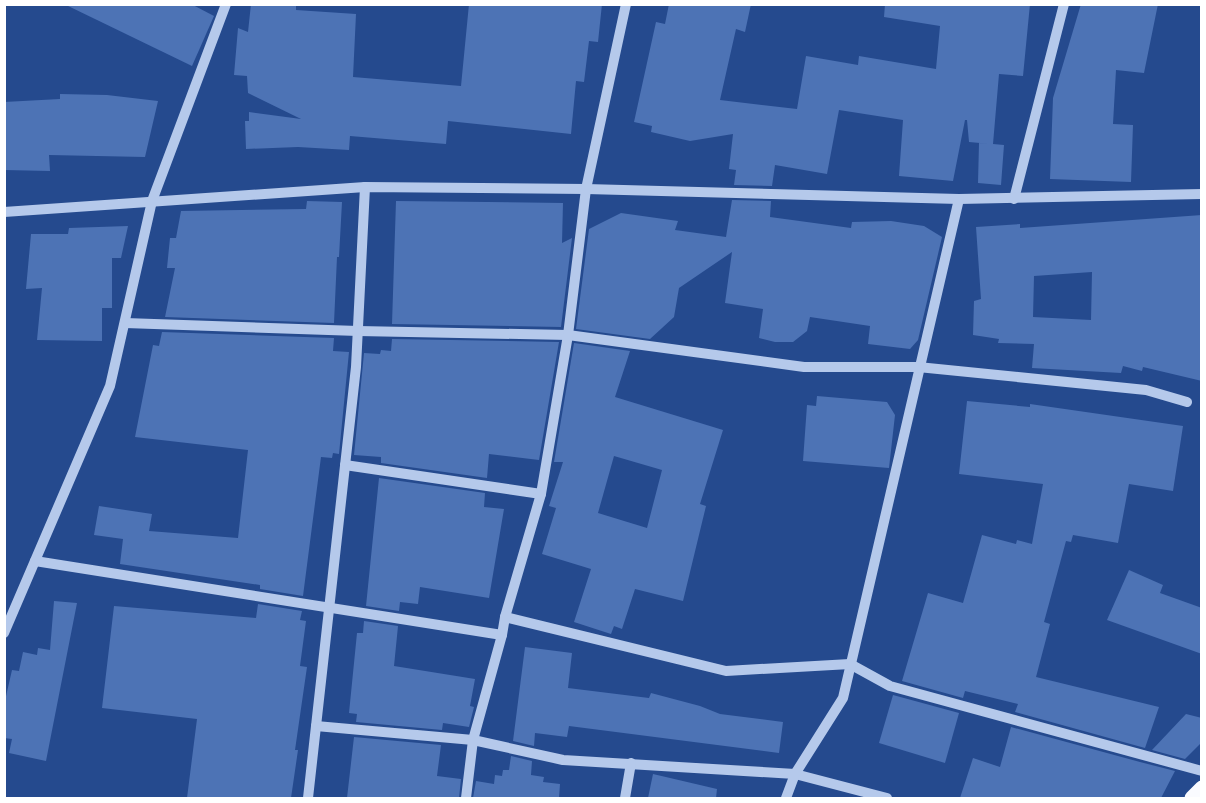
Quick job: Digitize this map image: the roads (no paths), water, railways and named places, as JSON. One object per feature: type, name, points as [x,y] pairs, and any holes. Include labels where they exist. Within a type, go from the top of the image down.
[{"type":"main road","points":[[1192,798],[1202,788]]},
{"type":"street","points":[[4,633],[111,386],[152,201],[226,4]]},
{"type":"street","points":[[466,798],[473,740],[505,617],[541,494],[568,334],[586,189],[626,4]]},
{"type":"street","points":[[1014,199],[1064,4]]},
{"type":"street","points":[[308,798],[356,367],[365,187]]},
{"type":"street","points":[[4,212],[365,187],[586,189],[959,199],[1202,194]]},
{"type":"street","points":[[786,798],[795,774],[843,698],[959,199]]},
{"type":"street","points":[[125,322],[358,331],[568,334],[804,367],[918,368],[1146,390],[1187,402]]},
{"type":"street","points":[[345,465],[541,494]]},
{"type":"street","points":[[35,561],[502,635]]},
{"type":"street","points":[[505,617],[726,671],[850,664],[890,686],[1202,771]]},
{"type":"street","points":[[316,726],[473,740],[563,760],[795,774],[887,798]]},
{"type":"street","points":[[625,798],[631,763]]}]
